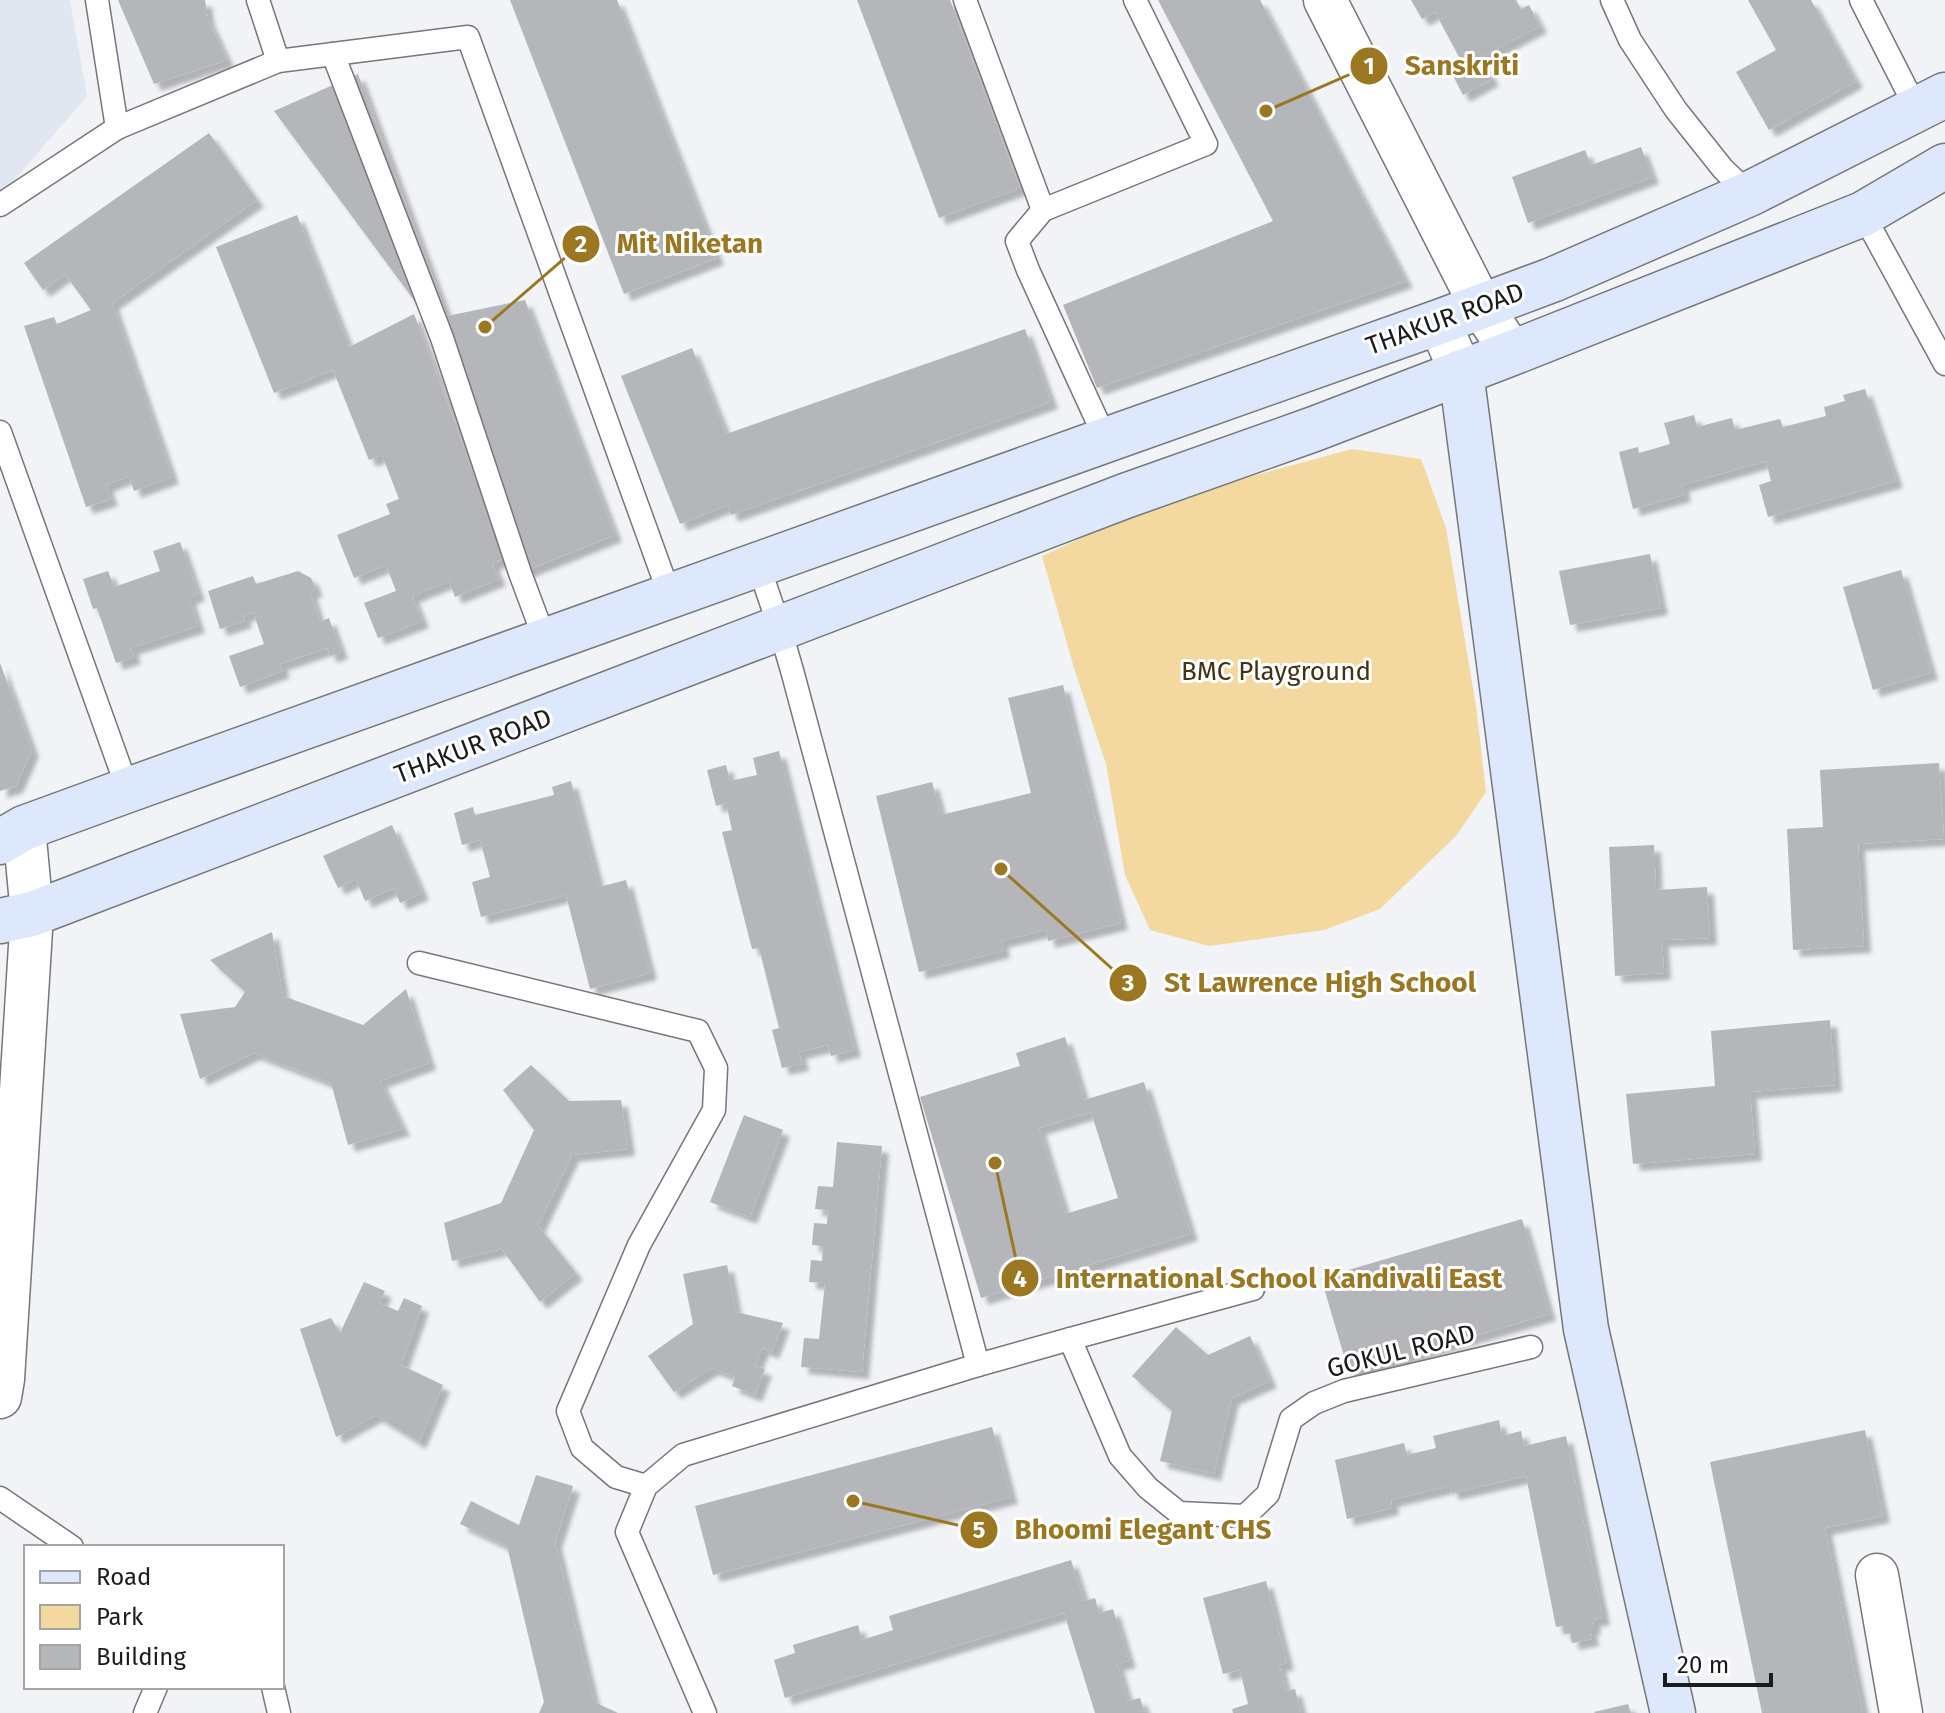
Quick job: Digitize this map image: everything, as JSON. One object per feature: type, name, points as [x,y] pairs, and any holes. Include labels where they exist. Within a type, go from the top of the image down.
[{"type":"street","points":[[1325,0],[1481,306],[1512,353]]},
{"type":"street","name":"THAKUR ROAD","points":[[12,835],[128,790],[1552,280],[1749,194],[1931,103]]},
{"type":"street","name":"THAKUR ROAD","points":[[16,917],[1125,496],[1314,429],[1512,353],[1863,214],[1945,166]]},
{"type":"street","points":[[1439,322],[1461,372],[1586,1329],[1673,1713]]},
{"type":"street","points":[[929,503],[945,565]]},
{"type":"street","points":[[0,1397],[16,917],[12,835]]},
{"type":"street","points":[[1877,1575],[1901,1713]]},
{"type":"lane","points":[[97,0],[117,128]]},
{"type":"lane","points":[[258,0],[278,61]]},
{"type":"lane","points":[[965,0],[1043,210]]},
{"type":"lane","points":[[1106,440],[1017,241],[1043,210],[1206,144],[1135,0]]},
{"type":"lane","points":[[1612,0],[1630,40],[1676,110],[1723,169],[1749,194]]},
{"type":"lane","points":[[1861,0],[1931,103]]},
{"type":"lane","points":[[0,205],[117,128],[278,61],[468,37],[670,596]]},
{"type":"lane","points":[[333,54],[442,338],[545,640]]},
{"type":"lane","points":[[1863,214],[1945,364]]},
{"type":"lane","points":[[0,432],[128,790]]},
{"type":"lane","points":[[758,564],[780,629],[978,1365]]},
{"type":"lane","points":[[419,963],[698,1031],[716,1068],[714,1110],[639,1245],[568,1411],[582,1448],[616,1477],[646,1486]]},
{"type":"lane","points":[[705,1713],[627,1532],[646,1486],[683,1455],[978,1365],[1253,1289]]},
{"type":"lane","name":"GOKUL ROAD","points":[[1070,1339],[1120,1456],[1148,1488],[1179,1513],[1245,1516],[1268,1494],[1291,1419],[1314,1403],[1344,1391],[1531,1347]]},
{"type":"lane","points":[[0,1498],[69,1545]]},
{"type":"lane","points":[[145,1713],[155,1689]]},
{"type":"lane","points":[[273,1689],[279,1713]]},
{"type":"shaded area","points":[[0,0],[70,0],[87,96],[0,197]]},
{"type":"green space","name":"BMC Playground","points":[[1352,449],[1421,459],[1446,528],[1476,706],[1486,792],[1456,836],[1380,909],[1324,930],[1209,946],[1150,930],[1125,875],[1106,764],[1042,556],[1137,513],[1227,483]]},
{"type":"building","points":[[118,0],[205,0],[208,19],[227,60],[154,84]]},
{"type":"building","points":[[510,0],[617,0],[717,258],[624,294]]},
{"type":"building","points":[[857,0],[950,0],[1020,188],[939,218]]},
{"type":"building","points":[[1158,0],[1260,0],[1406,281],[1097,388],[1063,305],[1273,221]]},
{"type":"building","points":[[1411,0],[1516,0],[1521,9],[1529,5],[1540,26],[1480,58],[1492,79],[1463,95],[1447,64],[1459,57],[1435,12],[1422,19]]},
{"type":"building","points":[[1748,0],[1811,0],[1856,81],[1769,130],[1736,72],[1776,50]]},
{"type":"building","points":[[358,74],[447,316],[525,300],[615,535],[520,573],[442,338],[274,111]]},
{"type":"building","points":[[209,133],[257,200],[112,303],[172,477],[134,491],[129,476],[106,485],[111,499],[86,507],[24,326],[54,317],[57,324],[91,310],[65,274],[43,290],[24,263]]},
{"type":"building","points":[[1641,147],[1652,177],[1528,223],[1512,177],[1585,150],[1591,165]]},
{"type":"building","points":[[297,215],[349,347],[414,314],[505,557],[492,564],[499,579],[455,597],[449,581],[412,596],[422,621],[378,638],[364,603],[396,591],[386,565],[354,578],[337,535],[390,514],[386,504],[399,499],[382,455],[369,460],[333,370],[274,393],[216,247]]},
{"type":"building","points":[[1025,329],[1051,402],[731,515],[728,505],[680,524],[621,376],[692,348],[726,434]]},
{"type":"building","points":[[1865,389],[1896,481],[1768,517],[1759,485],[1771,481],[1766,461],[1682,485],[1684,495],[1633,509],[1619,452],[1638,447],[1639,453],[1670,444],[1664,423],[1694,415],[1697,427],[1732,418],[1735,430],[1780,419],[1783,427],[1826,416],[1824,407],[1845,401],[1843,395]]},
{"type":"building","points":[[180,542],[198,594],[189,598],[198,626],[131,648],[134,657],[116,663],[97,608],[93,609],[83,579],[108,571],[114,587],[160,571],[153,551]]},
{"type":"building","points":[[1650,554],[1661,608],[1570,625],[1559,571]]},
{"type":"building","points":[[1901,570],[1931,673],[1873,690],[1843,587]]},
{"type":"building","points":[[298,571],[311,578],[316,590],[310,592],[320,622],[329,618],[341,652],[330,656],[327,648],[280,664],[283,671],[240,687],[229,656],[264,644],[253,612],[243,616],[245,621],[220,629],[208,591],[253,576],[256,584]]},
{"type":"building","points":[[0,663],[32,750],[16,786],[0,791]]},
{"type":"building","points":[[1063,685],[1121,923],[1048,941],[1046,930],[1001,941],[1003,951],[919,972],[876,796],[932,782],[941,815],[1031,793],[1008,698]]},
{"type":"building","points":[[779,751],[854,1050],[831,1056],[828,1045],[799,1052],[802,1064],[782,1068],[772,1030],[779,1028],[759,948],[752,949],[722,832],[732,830],[726,803],[716,806],[707,770],[726,765],[730,781],[757,775],[753,758]]},
{"type":"building","points":[[1939,763],[1944,839],[1858,844],[1864,946],[1793,950],[1787,829],[1823,827],[1820,770]]},
{"type":"building","points":[[571,781],[599,887],[626,880],[650,973],[590,989],[566,895],[481,917],[472,882],[490,877],[480,840],[462,845],[454,813],[473,807],[475,815],[554,795],[552,787]]},
{"type":"building","points":[[392,825],[422,893],[400,903],[394,888],[365,901],[356,879],[338,888],[323,856]]},
{"type":"building","points":[[1654,845],[1656,890],[1707,887],[1710,938],[1662,940],[1664,973],[1615,976],[1609,847]]},
{"type":"building","points":[[272,932],[283,996],[363,1025],[406,989],[429,1063],[380,1081],[403,1129],[348,1145],[331,1083],[254,1053],[200,1079],[180,1014],[235,1007],[245,992],[210,960]]},
{"type":"building","points":[[1830,1020],[1835,1085],[1750,1092],[1755,1154],[1633,1164],[1626,1094],[1715,1086],[1711,1031]]},
{"type":"building","points":[[1065,1037],[1084,1100],[1144,1082],[1191,1234],[981,1298],[920,1097],[1020,1066],[1016,1053]],"holes":[[[1091,1112],[1118,1198],[1065,1214],[1039,1128]]]},
{"type":"building","points":[[531,1065],[569,1101],[621,1100],[628,1149],[572,1155],[538,1226],[576,1273],[540,1302],[502,1249],[452,1261],[444,1223],[501,1203],[534,1130],[503,1090]]},
{"type":"building","points":[[744,1115],[783,1130],[750,1217],[710,1202]]},
{"type":"building","points":[[837,1142],[882,1146],[862,1372],[801,1367],[804,1338],[819,1339],[825,1283],[809,1282],[811,1260],[822,1261],[823,1246],[812,1245],[814,1223],[827,1224],[828,1210],[815,1209],[818,1186],[833,1187]]},
{"type":"building","points":[[1522,1219],[1549,1314],[1349,1373],[1321,1278]]},
{"type":"building","points":[[727,1265],[736,1312],[783,1323],[772,1352],[762,1348],[755,1366],[765,1369],[755,1395],[732,1386],[735,1377],[712,1368],[674,1392],[648,1356],[693,1324],[683,1274]]},
{"type":"building","points":[[364,1282],[385,1291],[379,1303],[398,1311],[404,1298],[422,1306],[401,1365],[443,1385],[419,1442],[376,1415],[336,1437],[300,1329],[331,1318],[340,1333]]},
{"type":"building","points":[[1176,1327],[1208,1355],[1250,1336],[1270,1381],[1232,1398],[1214,1474],[1160,1461],[1172,1411],[1132,1376]]},
{"type":"building","points":[[1499,1420],[1502,1436],[1521,1431],[1524,1446],[1566,1436],[1603,1618],[1593,1620],[1594,1628],[1590,1628],[1592,1639],[1572,1643],[1570,1633],[1564,1634],[1563,1626],[1556,1627],[1526,1476],[1452,1493],[1450,1486],[1391,1500],[1392,1508],[1347,1519],[1335,1460],[1404,1443],[1407,1455],[1436,1448],[1433,1436]]},
{"type":"building","points":[[992,1427],[1011,1497],[713,1575],[695,1506]]},
{"type":"building","points":[[1865,1430],[1883,1516],[1825,1528],[1863,1713],[1762,1713],[1710,1462]]},
{"type":"building","points":[[536,1475],[573,1486],[555,1542],[594,1702],[618,1713],[539,1713],[544,1702],[507,1546],[460,1524],[471,1501],[519,1525]]},
{"type":"building","points":[[1071,1560],[1084,1601],[1095,1598],[1099,1613],[1113,1609],[1129,1661],[1117,1664],[1128,1701],[1140,1698],[1145,1713],[1095,1713],[1064,1613],[785,1698],[774,1660],[795,1653],[793,1645],[858,1625],[862,1640],[893,1630],[889,1616]]},
{"type":"building","points":[[1266,1581],[1287,1663],[1279,1665],[1286,1691],[1295,1689],[1301,1713],[1233,1713],[1232,1709],[1248,1704],[1240,1670],[1223,1674],[1203,1598]]},
{"type":"building","points":[[1628,1704],[1631,1713],[1594,1712]]},
{"type":"place","name":"Sanskriti","points":[[1266,111]]},
{"type":"place","name":"Mit Niketan","points":[[485,327]]},
{"type":"place","name":"St Lawrence High School","points":[[1001,869]]},
{"type":"place","name":"International School Kandivali East","points":[[995,1163]]},
{"type":"place","name":"Bhoomi Elegant CHS","points":[[853,1501]]}]
